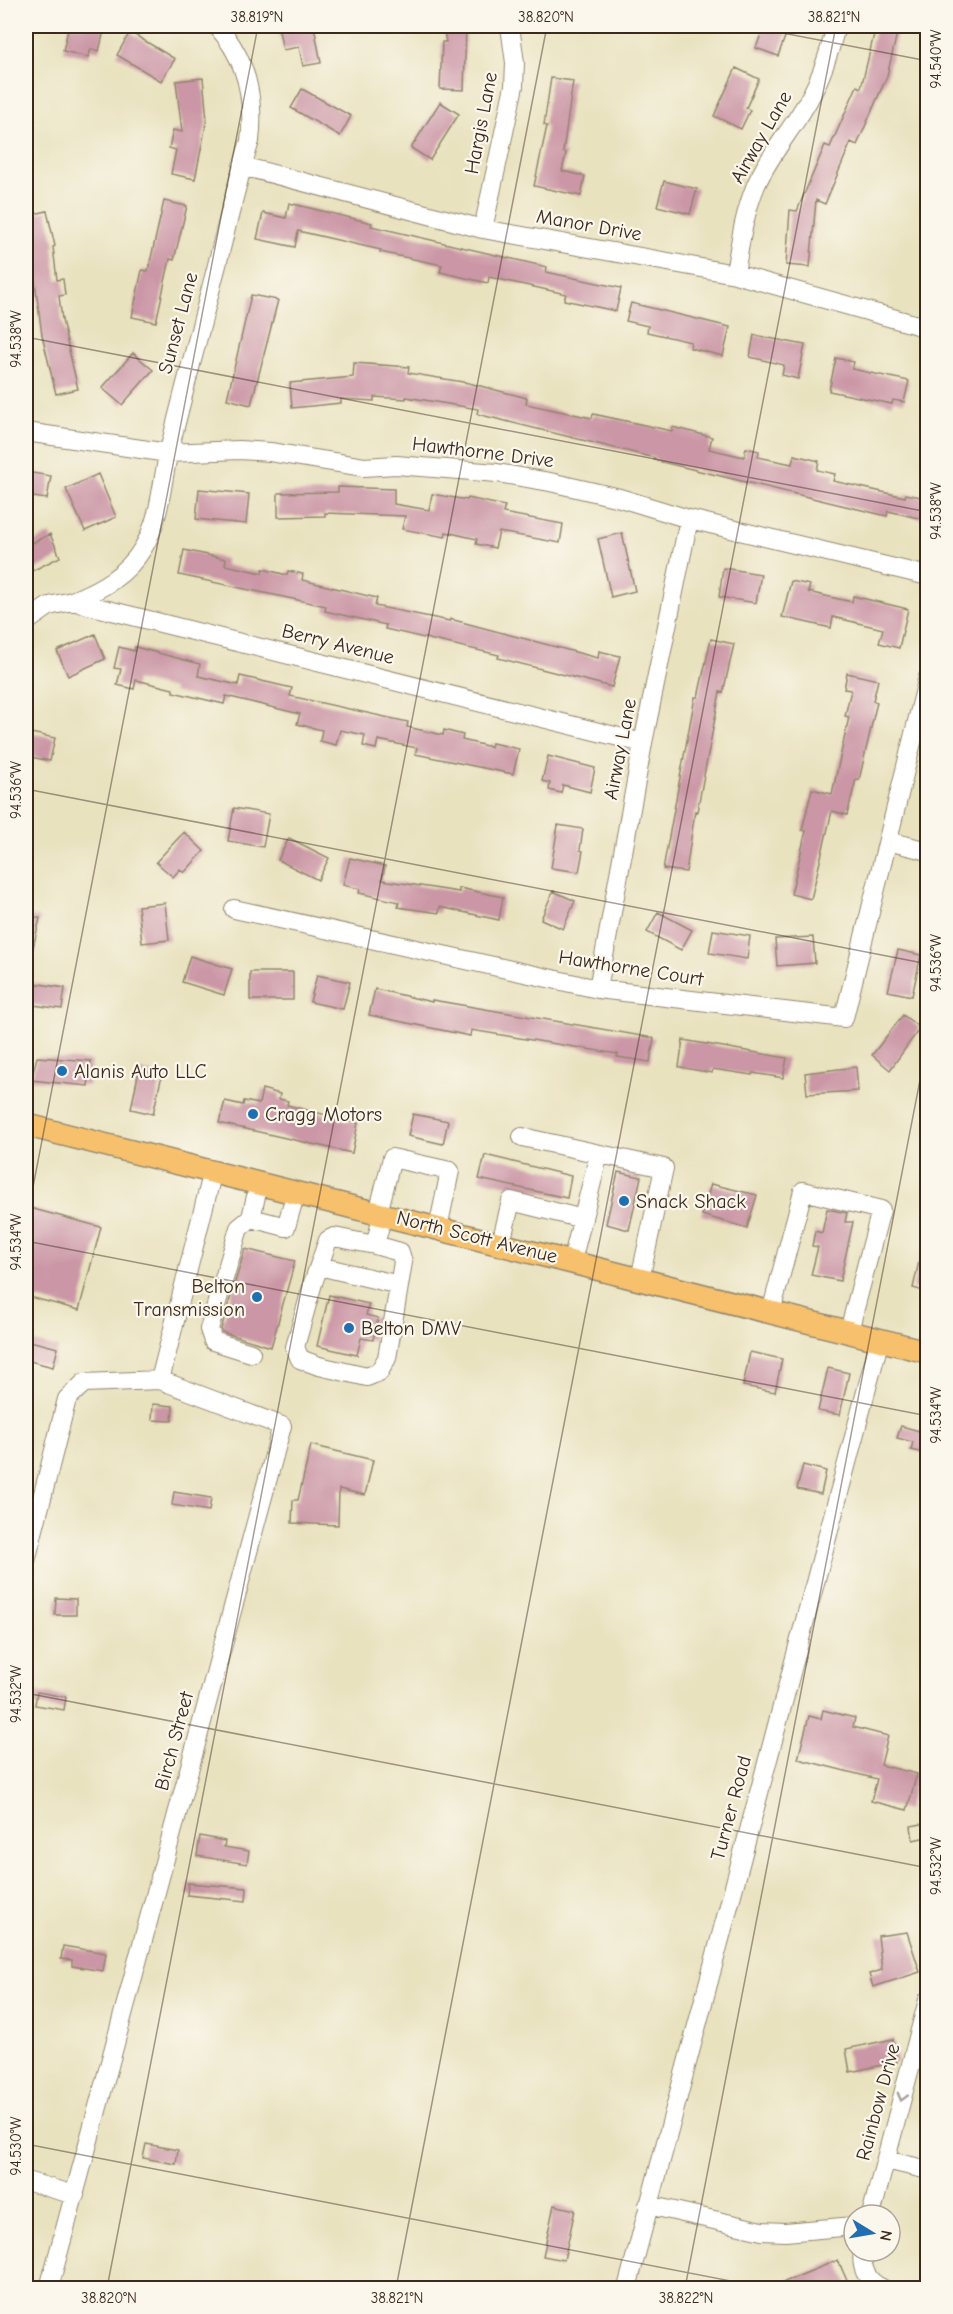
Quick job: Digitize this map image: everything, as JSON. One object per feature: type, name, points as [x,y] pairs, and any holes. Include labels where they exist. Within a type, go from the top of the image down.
[{"type":"main road","name":"North Scott Avenue","points":[[26,1125],[927,1352]]},
{"type":"street","name":"Sunset Lane","points":[[72,601],[92,594],[129,567],[153,530],[159,510],[168,453],[250,141],[253,119],[246,72],[237,52],[217,26]]},
{"type":"street","name":"Hargis Lane","points":[[483,229],[514,86],[515,63],[510,26]]},
{"type":"street","name":"Airway Lane","points":[[735,274],[743,224],[757,182],[784,136],[803,110],[819,80],[836,26]]},
{"type":"street","name":"Manor Drive","points":[[242,166],[483,229],[735,274],[927,328]]},
{"type":"street","name":"Hawthorne Drive","points":[[26,432],[168,453],[239,450],[270,452],[364,467],[396,465],[497,473],[620,498],[689,519],[927,576]]},
{"type":"street","name":"Airway Lane","points":[[598,989],[643,743],[689,519]]},
{"type":"street","name":"Berry Avenue","points":[[26,622],[49,606],[72,601],[643,743]]},
{"type":"street","points":[[927,677],[888,841],[927,851]]},
{"type":"street","name":"Hawthorne Court","points":[[234,909],[598,989],[844,1018],[888,841]]},
{"type":"street","points":[[522,1137],[664,1168],[640,1279]]},
{"type":"street","points":[[572,1262],[599,1154]]},
{"type":"street","points":[[375,1245],[392,1158],[450,1171],[438,1228]]},
{"type":"street","points":[[26,1561],[67,1399],[84,1383],[160,1380],[213,1171]]},
{"type":"street","points":[[251,1353],[213,1341],[209,1329],[239,1228],[251,1218],[260,1183]]},
{"type":"street","points":[[771,1312],[803,1191],[881,1210],[849,1332]]},
{"type":"street","points":[[251,1218],[286,1227],[296,1192]]},
{"type":"street","points":[[501,1243],[511,1201],[583,1219]]},
{"type":"street","points":[[334,1237],[375,1245],[400,1252],[403,1262],[387,1358],[379,1372],[368,1377],[319,1366],[300,1359],[295,1347],[328,1240],[334,1237]]},
{"type":"street","points":[[319,1266],[399,1285]]},
{"type":"street","name":"Turner Road","points":[[627,2289],[880,1339]]},
{"type":"street","name":"Birch Street","points":[[49,2289],[282,1426],[160,1380]]},
{"type":"street","name":"Rainbow Drive","points":[[875,2203],[922,2043],[927,2000]]},
{"type":"street","points":[[886,2160],[927,2170]]},
{"type":"street","points":[[26,2181],[75,2195]]},
{"type":"street","points":[[648,2205],[762,2231],[785,2232],[842,2227]]},
{"type":"street","points":[[864,2263],[864,2269],[870,2279],[882,2289]]},
{"type":"building","points":[[69,26],[105,26],[99,51],[91,49],[88,57],[63,51]]},
{"type":"building","points":[[278,26],[314,26],[321,63],[303,66],[299,47],[283,50]]},
{"type":"building","points":[[443,26],[466,26],[464,90],[440,89],[442,42],[446,42]]},
{"type":"building","points":[[764,26],[789,26],[778,56],[756,48]]},
{"type":"building","points":[[876,26],[898,29],[887,76],[857,145],[851,142],[825,204],[816,200],[810,267],[786,265],[790,210],[797,211],[825,145],[830,147],[857,86],[861,88]]},
{"type":"building","points":[[130,32],[175,59],[161,81],[117,55]]},
{"type":"building","points":[[736,68],[759,79],[746,108],[750,110],[741,129],[714,116]]},
{"type":"building","points":[[203,78],[207,120],[195,179],[171,174],[176,150],[169,148],[173,130],[182,132],[176,81]]},
{"type":"building","points":[[551,78],[573,81],[562,171],[585,176],[581,196],[534,186],[547,126],[544,125]]},
{"type":"building","points":[[302,89],[351,116],[340,136],[291,108]]},
{"type":"building","points":[[440,102],[459,114],[430,160],[411,148]]},
{"type":"building","points":[[664,181],[697,189],[690,214],[657,206]]},
{"type":"building","points":[[164,201],[187,206],[174,260],[170,259],[156,322],[132,317],[142,270],[148,271]]},
{"type":"building","points":[[289,203],[372,223],[371,226],[547,267],[546,272],[621,288],[616,311],[564,300],[566,294],[489,277],[488,283],[440,272],[442,265],[298,231],[295,247],[257,239],[263,213],[286,218]]},
{"type":"building","points":[[47,211],[55,246],[53,247],[57,280],[63,279],[65,295],[59,296],[62,320],[78,389],[56,394],[42,335],[31,252],[29,252],[26,238],[26,216]]},
{"type":"building","points":[[251,295],[278,300],[251,405],[227,399]]},
{"type":"building","points":[[631,303],[730,327],[723,356],[690,348],[691,342],[647,332],[648,326],[626,321]]},
{"type":"building","points":[[754,335],[805,345],[798,379],[782,375],[784,365],[750,357]]},
{"type":"building","points":[[133,353],[153,370],[122,405],[102,388]]},
{"type":"building","points":[[836,358],[854,362],[852,369],[909,381],[904,402],[893,400],[892,404],[829,391]]},
{"type":"building","points":[[354,363],[409,367],[408,373],[469,383],[527,398],[526,404],[592,418],[593,414],[672,431],[672,427],[712,437],[709,449],[744,457],[746,448],[759,451],[758,457],[792,464],[794,455],[819,461],[817,470],[835,474],[833,481],[905,497],[906,494],[927,498],[927,520],[888,511],[887,516],[654,460],[655,458],[477,414],[478,409],[406,397],[406,399],[374,397],[374,401],[341,399],[341,403],[292,408],[290,383],[353,377]]},
{"type":"building","points":[[26,472],[51,476],[47,499],[26,496]]},
{"type":"building","points":[[98,474],[116,517],[85,531],[66,489]]},
{"type":"building","points":[[338,487],[394,489],[394,504],[429,510],[432,494],[467,500],[468,498],[505,506],[503,513],[563,524],[560,543],[499,532],[495,548],[476,544],[477,539],[446,532],[445,537],[402,529],[405,516],[325,513],[325,516],[278,517],[278,493],[338,492]]},
{"type":"building","points":[[199,489],[249,494],[246,524],[196,519]]},
{"type":"building","points":[[622,533],[635,591],[611,597],[598,539]]},
{"type":"building","points":[[50,534],[60,557],[26,574],[26,546]]},
{"type":"building","points":[[184,550],[226,559],[225,565],[262,573],[263,569],[287,575],[288,571],[303,574],[302,580],[377,598],[375,606],[450,621],[450,619],[598,658],[599,651],[620,656],[612,687],[498,658],[499,655],[385,629],[386,625],[325,611],[326,606],[179,575]]},
{"type":"building","points":[[723,568],[761,574],[756,603],[719,597]]},
{"type":"building","points":[[791,581],[810,585],[808,592],[852,602],[853,596],[908,609],[899,648],[879,643],[883,629],[833,617],[831,628],[782,617]]},
{"type":"building","points":[[95,634],[105,659],[68,676],[57,651]]},
{"type":"building","points":[[711,639],[734,644],[723,693],[720,692],[697,812],[695,811],[686,872],[663,869],[695,697],[698,697]]},
{"type":"building","points":[[119,647],[134,651],[135,647],[200,664],[198,676],[238,685],[240,676],[292,688],[290,696],[408,722],[407,727],[443,735],[444,730],[463,735],[462,740],[491,747],[492,743],[519,749],[513,774],[415,754],[417,748],[378,740],[376,749],[363,746],[365,735],[340,730],[336,745],[320,741],[322,730],[297,724],[300,714],[226,696],[224,704],[173,692],[173,689],[136,680],[134,689],[117,685],[121,669],[114,668]]},
{"type":"building","points":[[847,673],[878,680],[873,701],[877,702],[859,780],[856,779],[847,815],[832,811],[811,899],[791,894],[806,831],[802,830],[812,789],[832,794],[849,717],[845,716],[851,690],[844,689]]},
{"type":"building","points":[[26,732],[55,738],[50,761],[26,756]]},
{"type":"building","points":[[548,756],[595,768],[590,792],[563,785],[561,793],[549,790],[550,783],[542,781]]},
{"type":"building","points":[[234,808],[269,814],[263,847],[228,841]]},
{"type":"building","points":[[558,825],[583,829],[580,850],[583,851],[579,872],[551,868]]},
{"type":"building","points":[[184,832],[204,851],[184,873],[180,869],[173,877],[156,862]]},
{"type":"building","points":[[289,838],[329,858],[318,880],[278,860]]},
{"type":"building","points":[[350,858],[385,866],[382,880],[459,892],[459,888],[503,897],[499,920],[440,907],[439,913],[398,907],[399,902],[359,893],[360,889],[343,885]]},
{"type":"building","points":[[553,891],[575,901],[563,929],[541,919]]},
{"type":"building","points":[[165,903],[169,940],[142,943],[138,906]]},
{"type":"building","points":[[658,912],[692,930],[681,950],[647,932]]},
{"type":"building","points":[[26,915],[40,918],[31,956],[26,956]]},
{"type":"building","points":[[713,930],[750,936],[747,959],[709,953]]},
{"type":"building","points":[[813,937],[815,963],[777,966],[775,939]]},
{"type":"building","points":[[898,950],[921,955],[912,996],[888,991]]},
{"type":"building","points":[[190,956],[232,969],[224,995],[182,982]]},
{"type":"building","points":[[250,972],[293,972],[293,1000],[250,1000]]},
{"type":"building","points":[[317,975],[350,982],[343,1009],[310,1002]]},
{"type":"building","points":[[26,982],[65,988],[62,1009],[26,1004]]},
{"type":"building","points":[[375,989],[432,1002],[432,1000],[654,1038],[650,1062],[617,1057],[618,1054],[471,1030],[470,1036],[369,1015]]},
{"type":"building","points":[[903,1015],[920,1028],[890,1070],[872,1055]]},
{"type":"building","points":[[683,1040],[787,1058],[783,1078],[713,1069],[712,1073],[679,1067]]},
{"type":"building","name":"Alanis Auto LLC","points":[[37,1057],[91,1061],[88,1086],[31,1080]]},
{"type":"building","points":[[856,1067],[858,1091],[807,1094],[805,1073]]},
{"type":"building","points":[[139,1070],[162,1075],[153,1114],[131,1109]]},
{"type":"building","points":[[262,1089],[280,1094],[279,1099],[288,1101],[287,1105],[358,1123],[352,1153],[219,1123],[225,1101],[243,1105],[244,1101],[259,1104]]},
{"type":"building","points":[[413,1114],[448,1121],[443,1144],[408,1136]]},
{"type":"building","points":[[485,1155],[571,1176],[567,1198],[479,1179]]},
{"type":"building","name":"Snack Shack","points":[[618,1172],[641,1177],[629,1230],[606,1224]]},
{"type":"building","points":[[711,1184],[757,1195],[747,1228],[702,1215]]},
{"type":"building","points":[[26,1207],[101,1227],[79,1310],[26,1296]]},
{"type":"building","points":[[827,1209],[847,1213],[845,1222],[853,1222],[840,1281],[811,1275],[818,1247],[812,1246],[815,1231],[822,1233]]},
{"type":"building","points":[[922,1248],[927,1249],[927,1292],[913,1288]]},
{"type":"building","name":"Belton Transmission","points":[[245,1249],[295,1261],[271,1347],[222,1332],[221,1329]]},
{"type":"building","name":"Belton DMV","points":[[329,1295],[369,1304],[366,1315],[378,1318],[373,1340],[361,1338],[357,1355],[317,1346]]},
{"type":"building","points":[[26,1340],[58,1348],[53,1367],[26,1360]]},
{"type":"building","points":[[750,1352],[782,1359],[775,1392],[743,1386]]},
{"type":"building","points":[[828,1368],[849,1373],[840,1415],[818,1411]]},
{"type":"building","points":[[153,1404],[173,1406],[172,1421],[152,1420]]},
{"type":"building","points":[[901,1426],[927,1433],[927,1454],[911,1450],[913,1442],[897,1438]]},
{"type":"building","points":[[311,1445],[373,1460],[365,1495],[339,1489],[338,1525],[292,1523],[293,1500],[298,1500]]},
{"type":"building","points":[[803,1465],[826,1471],[821,1494],[797,1489]]},
{"type":"building","points":[[174,1492],[211,1498],[209,1511],[172,1505]]},
{"type":"building","points":[[56,1598],[76,1599],[76,1615],[55,1615]]},
{"type":"building","points":[[37,1692],[66,1697],[64,1710],[35,1705]]},
{"type":"building","points":[[823,1710],[855,1718],[853,1727],[888,1736],[881,1765],[917,1774],[907,1810],[871,1801],[877,1779],[798,1759],[809,1716],[821,1719]]},
{"type":"building","points":[[927,1823],[927,1837],[913,1840],[911,1826]]},
{"type":"building","points":[[200,1836],[225,1841],[224,1847],[249,1851],[247,1864],[197,1856]]},
{"type":"building","points":[[188,1883],[247,1888],[246,1901],[187,1895]]},
{"type":"building","points":[[907,1932],[920,1972],[873,1987],[869,1974],[882,1970],[878,1936]]},
{"type":"building","points":[[63,1946],[106,1953],[103,1971],[72,1966],[72,1960],[61,1959]]},
{"type":"building","points":[[893,2039],[897,2062],[850,2072],[846,2049]]},
{"type":"building","points":[[146,2144],[178,2150],[176,2164],[143,2158]]},
{"type":"building","points":[[554,2205],[575,2210],[564,2260],[543,2256]]},
{"type":"building","points":[[838,2260],[848,2283],[834,2289],[767,2289]]},
{"type":"place","name":"Alanis Auto LLC","points":[[62,1071]]},
{"type":"place","name":"Cragg Motors","points":[[253,1114]]},
{"type":"place","name":"Snack Shack","points":[[624,1201]]},
{"type":"place","name":"Belton Transmission","points":[[257,1297]]},
{"type":"place","name":"Belton DMV","points":[[349,1328]]}]
